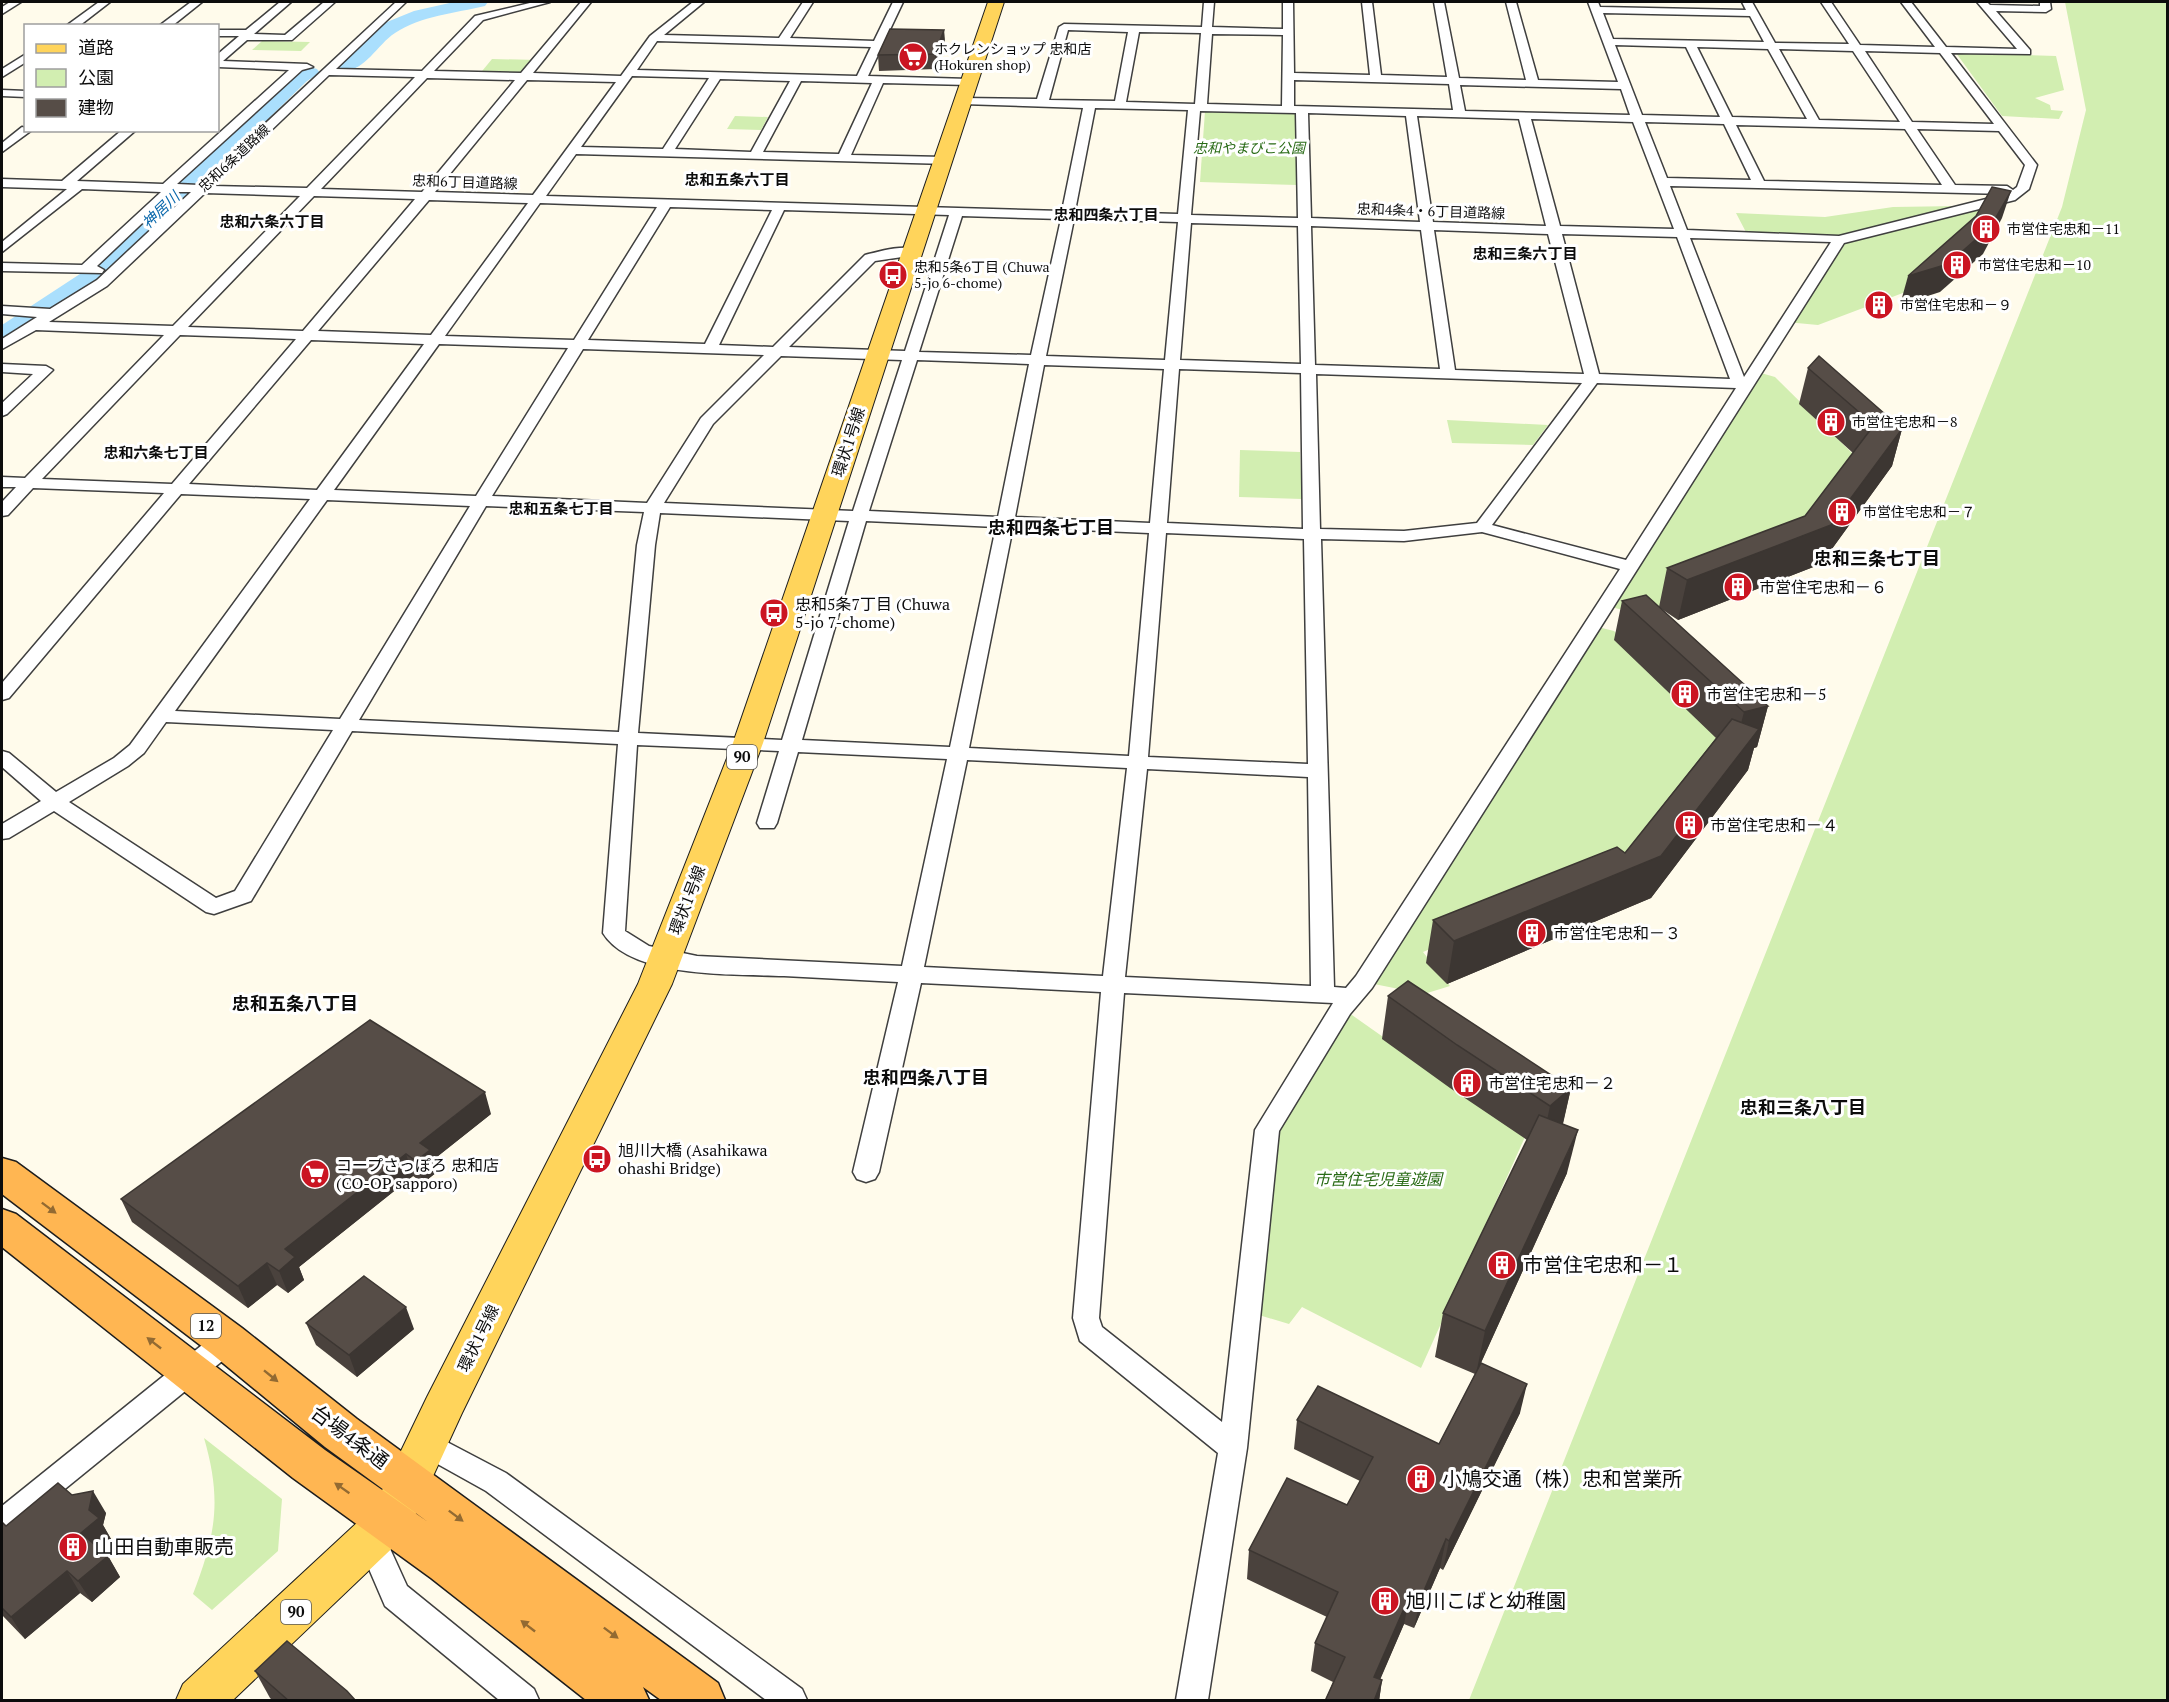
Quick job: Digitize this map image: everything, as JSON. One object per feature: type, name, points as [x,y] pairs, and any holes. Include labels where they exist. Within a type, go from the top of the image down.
[{"type":"highway","name":"台場4条通","points":[[2,1173],[227,1341],[341,1433],[399,1496],[624,1701]]},
{"type":"highway","name":"台場4条通","points":[[2,1225],[309,1464],[399,1496],[700,1701]]},
{"type":"main road","name":"環状1号線","points":[[200,1701],[399,1496],[650,994],[748,743],[911,252],[942,211],[944,161],[996,2]]},
{"type":"street","points":[[2,11],[16,2]]},
{"type":"street","points":[[74,24],[105,2]]},
{"type":"street","points":[[167,24],[197,2]]},
{"type":"street","points":[[219,58],[286,2]]},
{"type":"street","points":[[219,33],[288,38],[330,2]]},
{"type":"street","name":"忠和6条道路線","points":[[2,345],[44,316],[102,283],[99,270],[181,188],[327,70],[404,2]]},
{"type":"street","points":[[2,511],[308,192],[479,18],[545,2]]},
{"type":"street","points":[[2,694],[425,196],[586,2]]},
{"type":"street","points":[[2,833],[137,749],[654,38],[699,2]]},
{"type":"street","points":[[783,41],[808,2]]},
{"type":"street","points":[[861,79],[898,2]]},
{"type":"street","points":[[1209,2],[1171,364],[1138,763],[1113,985],[1086,1318],[1090,1333],[1233,1448]]},
{"type":"street","points":[[1288,2],[1288,76],[1295,110],[1304,222],[1323,996]]},
{"type":"street","points":[[1367,2],[1376,79]]},
{"type":"street","points":[[1439,2],[1460,114]]},
{"type":"street","points":[[1511,2],[1533,83]]},
{"type":"street","points":[[1746,2],[1816,123]]},
{"type":"street","points":[[1826,2],[1952,190]]},
{"type":"street","points":[[1661,182],[1952,190],[2023,189],[2031,165],[1906,2]]},
{"type":"street","points":[[1984,5],[2046,9],[2045,2]]},
{"type":"street","points":[[1609,42],[2026,52],[1984,5]]},
{"type":"street","points":[[1743,384],[1661,182],[1594,6],[1672,6],[1753,13]]},
{"type":"street","points":[[1042,103],[1064,27],[1288,32]]},
{"type":"street","points":[[1120,105],[1134,28]]},
{"type":"street","points":[[654,38],[877,44]]},
{"type":"street","points":[[1690,44],[1759,184]]},
{"type":"street","points":[[2,59],[24,59]]},
{"type":"street","points":[[2,74],[24,59]]},
{"type":"street","points":[[219,64],[525,77],[716,76],[861,79],[1042,103],[2002,128]]},
{"type":"street","points":[[2,267],[99,270],[299,67]]},
{"type":"street","points":[[667,153],[716,76]]},
{"type":"street","points":[[1288,76],[1625,86]]},
{"type":"street","points":[[754,156],[797,78]]},
{"type":"street","points":[[843,158],[879,80]]},
{"type":"street","points":[[2,93],[24,94]]},
{"type":"street","points":[[866,1172],[912,975],[1038,359],[1070,215],[1089,104]]},
{"type":"street","points":[[1411,113],[1429,226],[1448,373]]},
{"type":"street","points":[[1524,116],[1593,379]]},
{"type":"street","points":[[2,148],[24,132]]},
{"type":"street","points":[[2,248],[128,132]]},
{"type":"street","points":[[574,150],[944,161]]},
{"type":"street","name":"忠和6丁目道路線","points":[[2,183],[942,211]]},
{"type":"street","name":"忠和4条4・6丁目道路線","points":[[942,211],[1839,240],[1974,207],[2010,197],[2023,189]]},
{"type":"street","points":[[2,758],[54,801],[214,908],[243,896],[481,501],[666,203]]},
{"type":"street","points":[[710,348],[780,206]]},
{"type":"street","points":[[766,823],[911,354],[942,211]]},
{"type":"street","points":[[1192,1701],[1233,1448],[1267,1130],[1342,1008],[1353,996],[1630,566],[1743,384],[1839,240]]},
{"type":"street","points":[[911,252],[884,254],[870,258],[775,350],[707,421],[653,507],[646,545],[628,738],[614,933],[623,943],[664,959],[697,964],[1353,996]]},
{"type":"street","points":[[2,310],[176,330],[1743,384]]},
{"type":"street","points":[[2,368],[46,370],[2,411]]},
{"type":"street","points":[[1482,527],[1593,379]]},
{"type":"street","points":[[2,482],[1159,526],[1311,534],[1404,536],[1482,527],[1630,566]]},
{"type":"street","points":[[162,716],[1318,771]]},
{"type":"street","points":[[2,1523],[227,1341]]},
{"type":"street","points":[[523,1701],[396,1596],[399,1496],[496,1482],[791,1701]]},
{"type":"green space","points":[[2065,2],[2167,2],[2167,1700],[1469,1700],[2062,207],[2086,110]]},
{"type":"green space","points":[[262,41],[310,42],[301,51],[252,50]]},
{"type":"green space","points":[[1956,53],[2056,56],[2064,90],[2035,98],[2050,105],[2051,110],[2063,111],[2059,119],[2002,116]]},
{"type":"green space","points":[[492,59],[539,60],[525,77],[478,76]]},
{"type":"green space","name":"忠和やまびこ公園","points":[[1205,111],[1295,114],[1297,185],[1200,182]]},
{"type":"green space","points":[[735,116],[768,117],[761,130],[727,129]]},
{"type":"green space","points":[[1959,206],[1985,211],[1932,282],[1818,325],[1786,322],[1838,240],[1748,236],[1736,213],[1825,217],[1893,207]]},
{"type":"green space","points":[[1754,371],[1775,377],[1857,458],[1795,544],[1643,615],[1607,606]]},
{"type":"green space","points":[[1447,420],[1548,425],[1533,445],[1452,443]]},
{"type":"green space","points":[[1240,450],[1300,452],[1302,499],[1239,497]]},
{"type":"green space","points":[[1594,626],[1614,631],[1725,738],[1620,870],[1423,952],[1450,986],[1424,994],[1364,982]]},
{"type":"green space","name":"市営住宅児童遊園","points":[[1342,1008],[1525,1137],[1421,1368],[1302,1307],[1289,1324],[1249,1312],[1267,1130]]},
{"type":"green space","points":[[204,1438],[282,1499],[278,1551],[212,1610],[193,1594],[207,1553],[214,1517],[213,1480]]},
{"type":"building","points":[[890,29],[944,30],[935,54],[878,55]]},
{"type":"building","points":[[1992,187],[2011,191],[1991,226],[1948,264],[1908,276],[1976,216]]},
{"type":"building","points":[[1819,356],[1902,429],[1831,525],[1687,580],[1667,568],[1805,516],[1874,425],[1808,368]]},
{"type":"building","points":[[1646,595],[1768,706],[1744,712],[1622,601]]},
{"type":"building","points":[[1732,719],[1759,729],[1661,856],[1454,941],[1433,920],[1617,847],[1625,853]]},
{"type":"building","points":[[1408,981],[1571,1088],[1550,1106],[1457,1045],[1388,996]]},
{"type":"building","name":"コープさっぽろ 忠和店 (CO-OP sapporo)","points":[[370,1020],[485,1092],[420,1143],[430,1150],[416,1161],[406,1154],[285,1249],[295,1257],[279,1271],[267,1263],[238,1286],[121,1199]]},
{"type":"building","points":[[1539,1115],[1578,1130],[1485,1331],[1443,1313]]},
{"type":"building","points":[[364,1276],[406,1307],[349,1355],[306,1323]]},
{"type":"building","points":[[1481,1363],[1527,1384],[1449,1541],[1446,1539],[1420,1600],[1410,1595],[1374,1677],[1382,1680],[1374,1701],[1325,1701],[1345,1657],[1315,1643],[1338,1592],[1249,1550],[1287,1478],[1347,1505],[1373,1457],[1297,1420],[1318,1386],[1439,1444]]},
{"type":"building","points":[[58,1483],[72,1495],[93,1491],[89,1510],[99,1518],[81,1533],[108,1556],[78,1581],[67,1571],[11,1617],[2,1608],[2,1522],[6,1526]]},
{"type":"building","points":[[287,1641],[356,1701],[289,1701],[255,1671]]},
{"type":"waterway","name":"神居川","points":[[342,66],[356,60],[383,33],[399,23],[432,12],[478,2]]},
{"type":"waterway","name":"神居川","points":[[2,336],[52,306],[92,277],[235,142],[300,77],[310,73]]},
{"type":"place","name":"ホクレンショップ 忠和店 (Hokuren shop)","points":[[913,57]]},
{"type":"place","name":"市営住宅忠和－11","points":[[1986,229]]},
{"type":"place","name":"市営住宅忠和－10","points":[[1957,265]]},
{"type":"place","name":"忠和5条6丁目 (Chuwa 5-jo 6-chome)","points":[[893,275]]},
{"type":"place","name":"市営住宅忠和－９","points":[[1879,305]]},
{"type":"place","name":"市営住宅忠和－8","points":[[1831,422]]},
{"type":"place","name":"市営住宅忠和－７","points":[[1842,512]]},
{"type":"place","name":"市営住宅忠和－６","points":[[1738,587]]},
{"type":"place","name":"忠和5条7丁目 (Chuwa 5-jo 7-chome)","points":[[774,613]]},
{"type":"place","name":"市営住宅忠和－5","points":[[1685,694]]},
{"type":"place","name":"市営住宅忠和－４","points":[[1689,825]]},
{"type":"place","name":"市営住宅忠和－３","points":[[1532,933]]},
{"type":"place","name":"市営住宅忠和－２","points":[[1467,1083]]},
{"type":"place","name":"旭川大橋 (Asahikawa ohashi Bridge)","points":[[597,1159]]},
{"type":"place","name":"コープさっぽろ 忠和店 (CO-OP sapporo)","points":[[315,1174]]},
{"type":"place","name":"市営住宅忠和－１","points":[[1502,1265]]},
{"type":"place","name":"小鳩交通（株）忠和営業所","points":[[1421,1479]]},
{"type":"place","name":"山田自動車販売","points":[[73,1547]]},
{"type":"place","name":"旭川こばと幼稚園","points":[[1385,1601]]},
{"type":"district","name":"忠和五条六丁目","points":[[737,180]]},
{"type":"district","name":"忠和四条六丁目","points":[[1106,215]]},
{"type":"district","name":"忠和六条六丁目","points":[[272,222]]},
{"type":"district","name":"忠和三条六丁目","points":[[1525,254]]},
{"type":"district","name":"忠和六条七丁目","points":[[156,453]]},
{"type":"district","name":"忠和五条七丁目","points":[[561,509]]},
{"type":"district","name":"忠和四条七丁目","points":[[1051,528]]},
{"type":"district","name":"忠和三条七丁目","points":[[1877,559]]},
{"type":"district","name":"忠和五条八丁目","points":[[295,1004]]},
{"type":"district","name":"忠和四条八丁目","points":[[926,1078]]},
{"type":"district","name":"忠和三条八丁目","points":[[1803,1108]]}]
